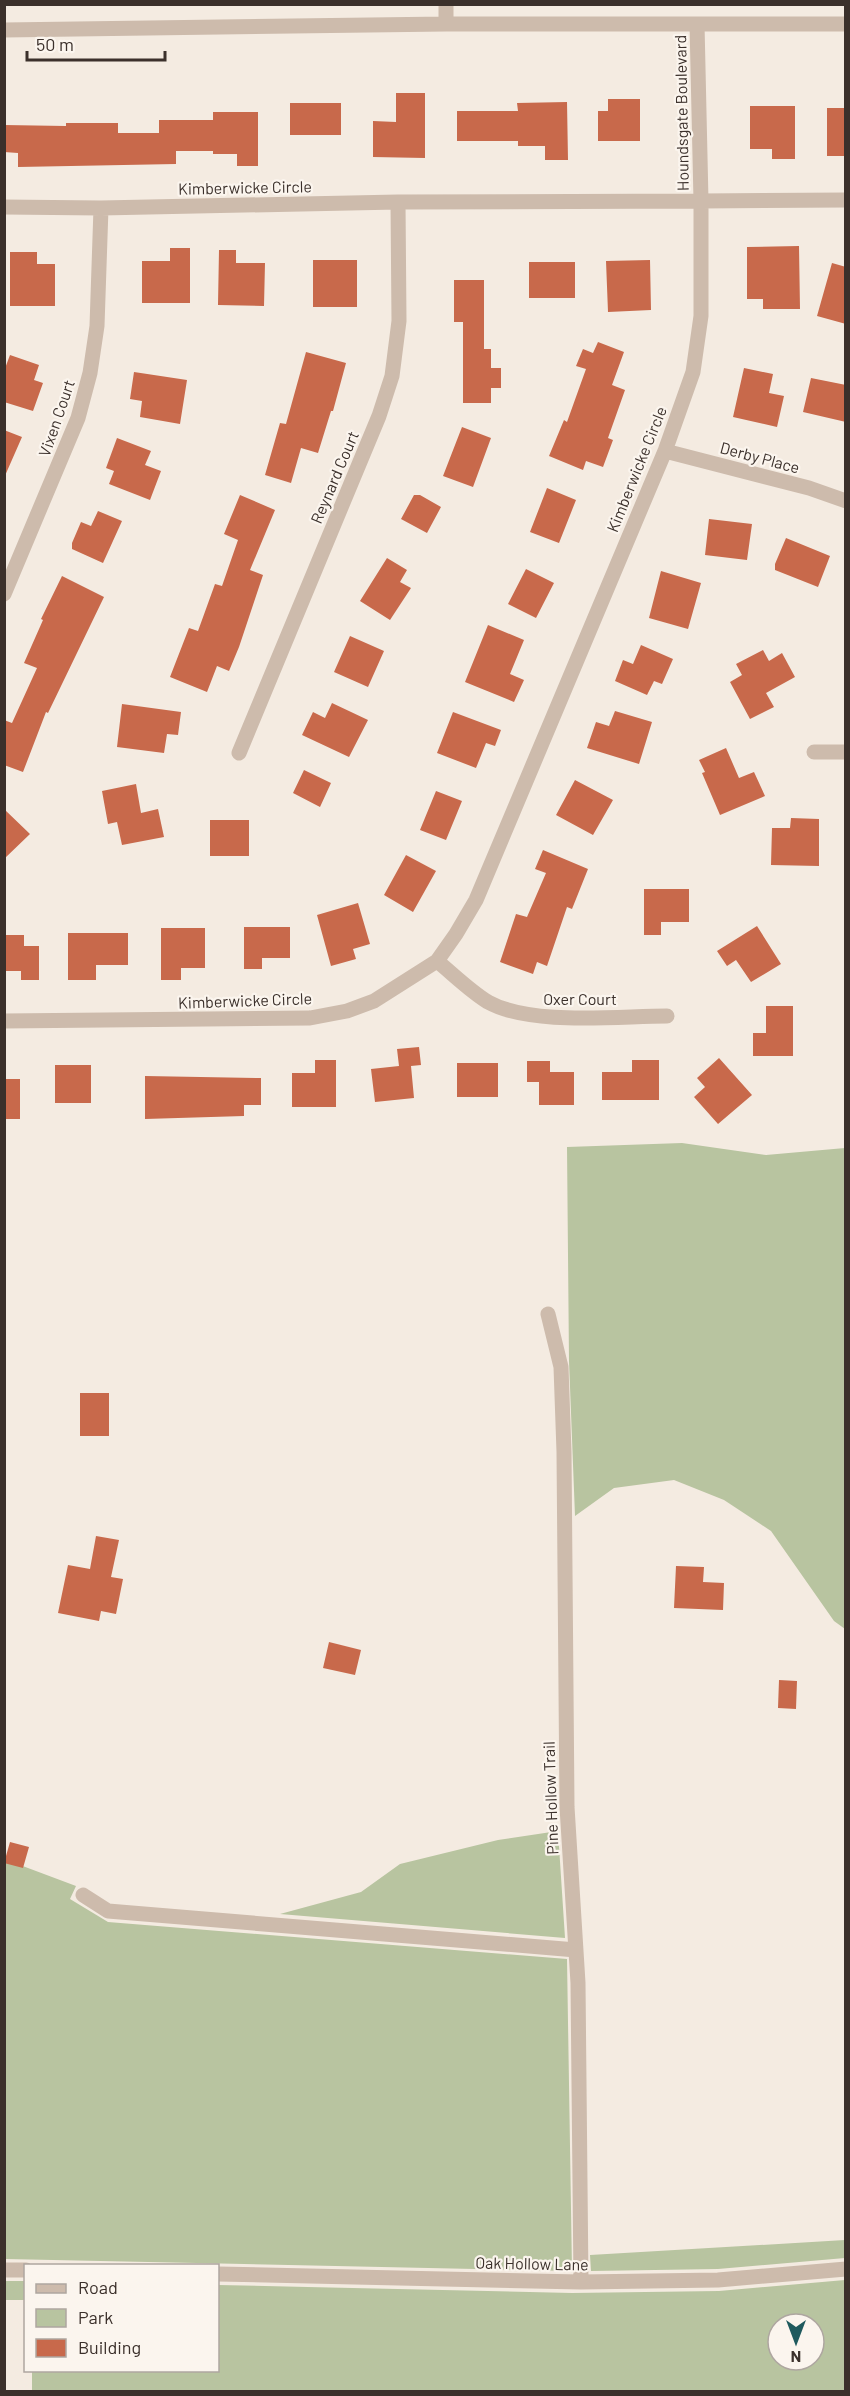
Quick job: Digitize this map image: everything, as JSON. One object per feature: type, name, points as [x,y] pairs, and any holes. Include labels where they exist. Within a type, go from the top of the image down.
[{"type":"street","points":[[446,4],[446,24]]},
{"type":"street","points":[[4,30],[446,24],[846,24]]},
{"type":"street","name":"Houndsgate Boulevard","points":[[697,24],[700,201]]},
{"type":"street","points":[[700,201],[846,200]]},
{"type":"street","name":"Kimberwicke Circle","points":[[4,207],[101,208],[398,202],[700,201],[701,316],[693,372],[665,451],[476,900],[437,961],[374,1002],[347,1011],[310,1018],[4,1021]]},
{"type":"street","name":"Reynard Court","points":[[239,753],[379,416],[392,376],[399,321],[398,202]]},
{"type":"street","name":"Vixen Court","points":[[4,594],[78,418],[90,373],[97,326],[101,208]]},
{"type":"street","name":"Derby Place","points":[[665,451],[809,488],[846,501]]},
{"type":"street","points":[[814,752],[846,752]]},
{"type":"street","name":"Oxer Court","points":[[437,961],[488,1002],[512,1011],[538,1017],[668,1016]]},
{"type":"street","name":"Pine Hollow Trail","points":[[548,1314],[561,1367],[567,1567],[567,1807],[578,1983],[581,2282]]},
{"type":"street","points":[[82,1895],[108,1911],[576,1950]]},
{"type":"street","name":"Oak Hollow Lane","points":[[219,2274],[581,2282],[718,2280],[846,2269]]},
{"type":"street","points":[[4,2270],[24,2270]]},
{"type":"green space","points":[[682,1143],[766,1155],[845,1148],[845,1629],[834,1621],[771,1531],[724,1500],[674,1480],[614,1488],[575,1516],[569,1361],[567,1147]]},
{"type":"green space","points":[[558,1831],[565,1938],[280,1914],[361,1892],[400,1864],[498,1840]]},
{"type":"green space","points":[[4,1859],[76,1886],[70,1899],[108,1922],[567,1959],[572,2271],[5,2259]]},
{"type":"green space","points":[[845,2240],[845,2258],[718,2269],[591,2271],[590,2255]]},
{"type":"green space","points":[[845,2280],[845,2391],[32,2391],[32,2372],[219,2372],[219,2285],[572,2293],[719,2291]]},
{"type":"green space","points":[[5,2281],[24,2281],[24,2300],[5,2300]]},
{"type":"building","points":[[396,93],[425,93],[425,158],[373,157],[373,121],[396,122]]},
{"type":"building","points":[[608,99],[640,99],[640,141],[598,141],[598,111],[608,111]]},
{"type":"building","points":[[567,102],[568,160],[545,160],[545,146],[518,146],[518,141],[457,141],[457,111],[518,111],[517,103]]},
{"type":"building","points":[[290,103],[341,103],[341,135],[290,135]]},
{"type":"building","points":[[750,106],[795,106],[795,159],[772,159],[772,149],[750,149]]},
{"type":"building","points":[[827,108],[846,108],[846,156],[827,156]]},
{"type":"building","points":[[213,112],[258,112],[258,166],[237,166],[237,154],[213,154],[213,151],[176,151],[176,164],[18,167],[18,153],[4,152],[4,125],[66,126],[66,123],[118,123],[118,133],[159,133],[159,120],[213,120]]},
{"type":"building","points":[[799,246],[800,309],[763,309],[763,299],[747,299],[747,247]]},
{"type":"building","points":[[170,248],[190,248],[190,303],[142,303],[142,261],[170,261]]},
{"type":"building","points":[[219,250],[236,250],[236,263],[265,263],[264,306],[218,305]]},
{"type":"building","points":[[10,252],[37,252],[37,264],[55,264],[55,306],[10,306]]},
{"type":"building","points":[[313,260],[357,260],[357,307],[313,307]]},
{"type":"building","points":[[650,260],[651,310],[608,312],[606,261]]},
{"type":"building","points":[[529,262],[575,262],[575,298],[529,298]]},
{"type":"building","points":[[832,263],[846,267],[846,324],[817,316]]},
{"type":"building","points":[[454,280],[484,280],[484,349],[491,349],[491,368],[501,368],[501,388],[491,388],[491,403],[463,403],[463,322],[454,322]]},
{"type":"building","points":[[598,342],[624,352],[612,385],[625,390],[608,438],[613,440],[603,467],[586,461],[583,470],[549,456],[564,420],[567,422],[586,369],[576,366],[583,349],[593,353]]},
{"type":"building","points":[[306,352],[346,363],[333,411],[331,411],[318,453],[301,448],[291,483],[265,475],[280,423],[286,424]]},
{"type":"building","points":[[10,355],[39,365],[34,380],[43,383],[33,411],[4,402],[4,371]]},
{"type":"building","points":[[744,368],[773,374],[769,393],[784,396],[777,427],[733,417]]},
{"type":"building","points":[[134,372],[187,380],[180,424],[140,417],[142,401],[130,399]]},
{"type":"building","points":[[811,378],[846,385],[846,422],[803,412]]},
{"type":"building","points":[[462,427],[491,438],[473,487],[443,476]]},
{"type":"building","points":[[4,430],[22,437],[4,478]]},
{"type":"building","points":[[117,438],[151,451],[145,465],[161,471],[150,500],[109,484],[114,471],[106,468]]},
{"type":"building","points":[[547,488],[576,500],[559,543],[530,532]]},
{"type":"building","points":[[240,495],[275,510],[250,570],[263,575],[239,647],[229,671],[217,666],[207,692],[170,677],[189,628],[198,631],[215,584],[222,586],[238,540],[224,534]]},
{"type":"building","points":[[414,495],[420,495],[441,507],[427,533],[401,519]]},
{"type":"building","points":[[98,511],[122,521],[103,563],[72,549],[72,543],[81,522],[91,526]]},
{"type":"building","points":[[709,519],[752,524],[747,560],[705,555]]},
{"type":"building","points":[[786,538],[830,556],[818,587],[775,570],[775,564]]},
{"type":"building","points":[[387,558],[407,570],[400,582],[411,588],[390,620],[360,601]]},
{"type":"building","points":[[526,569],[554,583],[536,618],[508,604]]},
{"type":"building","points":[[661,571],[701,583],[688,629],[649,618]]},
{"type":"building","points":[[62,576],[104,597],[48,713],[46,712],[23,772],[4,765],[4,720],[12,723],[37,668],[24,663],[43,620],[41,619]]},
{"type":"building","points":[[488,625],[524,640],[510,674],[524,680],[514,702],[465,682]]},
{"type":"building","points":[[350,636],[384,651],[368,687],[334,672]]},
{"type":"building","points":[[641,645],[673,659],[662,684],[654,681],[647,695],[615,681],[623,660],[633,664]]},
{"type":"building","points":[[763,650],[769,661],[782,653],[795,677],[766,693],[774,707],[750,719],[730,682],[742,675],[736,664]]},
{"type":"building","points":[[332,703],[368,720],[349,757],[302,735],[313,712],[325,718]]},
{"type":"building","points":[[122,704],[181,712],[178,735],[167,734],[164,753],[117,747]]},
{"type":"building","points":[[615,711],[652,722],[639,764],[587,748],[596,722],[609,726]]},
{"type":"building","points":[[453,712],[501,730],[495,746],[486,743],[476,768],[437,753]]},
{"type":"building","points":[[726,748],[739,778],[754,772],[765,796],[720,815],[702,773],[705,772],[699,760]]},
{"type":"building","points":[[304,770],[331,783],[320,807],[293,793]]},
{"type":"building","points":[[575,780],[613,800],[593,835],[556,815]]},
{"type":"building","points":[[136,784],[141,813],[158,809],[164,837],[122,845],[117,822],[108,824],[102,791]]},
{"type":"building","points":[[436,791],[462,801],[446,840],[420,830]]},
{"type":"building","points":[[4,809],[30,834],[4,859]]},
{"type":"building","points":[[791,818],[819,819],[819,866],[771,865],[772,828],[790,828]]},
{"type":"building","points":[[210,820],[249,820],[249,856],[210,856]]},
{"type":"building","points":[[543,850],[588,869],[572,909],[567,907],[547,966],[537,962],[533,974],[500,962],[516,914],[527,917],[546,873],[535,869]]},
{"type":"building","points":[[406,855],[436,871],[413,912],[384,895]]},
{"type":"building","points":[[644,889],[689,889],[689,922],[661,922],[661,935],[644,935]]},
{"type":"building","points":[[358,903],[370,944],[353,949],[356,959],[331,966],[317,915]]},
{"type":"building","points":[[757,926],[781,964],[751,982],[736,960],[727,966],[717,951]]},
{"type":"building","points":[[244,927],[290,927],[290,958],[262,958],[262,969],[244,969]]},
{"type":"building","points":[[161,928],[205,928],[205,968],[181,968],[181,980],[161,980]]},
{"type":"building","points":[[68,933],[128,933],[128,965],[96,965],[96,980],[68,980]]},
{"type":"building","points":[[4,935],[24,935],[24,946],[39,946],[39,980],[21,980],[21,971],[4,971]]},
{"type":"building","points":[[766,1006],[793,1006],[793,1056],[753,1056],[753,1033],[766,1033]]},
{"type":"building","points":[[419,1047],[421,1065],[411,1066],[414,1098],[375,1102],[371,1069],[399,1066],[397,1049]]},
{"type":"building","points":[[719,1058],[752,1095],[718,1124],[694,1097],[705,1087],[697,1078]]},
{"type":"building","points":[[315,1060],[336,1060],[336,1107],[292,1107],[292,1073],[315,1073]]},
{"type":"building","points":[[632,1060],[659,1060],[659,1100],[602,1100],[602,1072],[632,1072]]},
{"type":"building","points":[[527,1061],[550,1061],[550,1072],[574,1072],[574,1105],[539,1105],[539,1082],[527,1082]]},
{"type":"building","points":[[457,1063],[498,1063],[498,1097],[457,1097]]},
{"type":"building","points":[[55,1065],[91,1065],[91,1103],[55,1103]]},
{"type":"building","points":[[145,1076],[261,1078],[261,1105],[244,1105],[244,1116],[145,1119]]},
{"type":"building","points":[[4,1079],[20,1079],[20,1119],[4,1119]]},
{"type":"building","points":[[80,1393],[109,1393],[109,1436],[80,1436]]},
{"type":"building","points":[[96,1536],[119,1540],[111,1577],[123,1579],[116,1614],[101,1611],[99,1621],[58,1613],[68,1565],[90,1569]]},
{"type":"building","points":[[676,1566],[704,1567],[703,1582],[724,1583],[723,1610],[674,1608]]},
{"type":"building","points":[[329,1642],[361,1650],[355,1675],[323,1668]]},
{"type":"building","points":[[779,1680],[797,1681],[796,1709],[778,1708]]},
{"type":"building","points":[[10,1842],[29,1847],[23,1868],[4,1863]]}]
